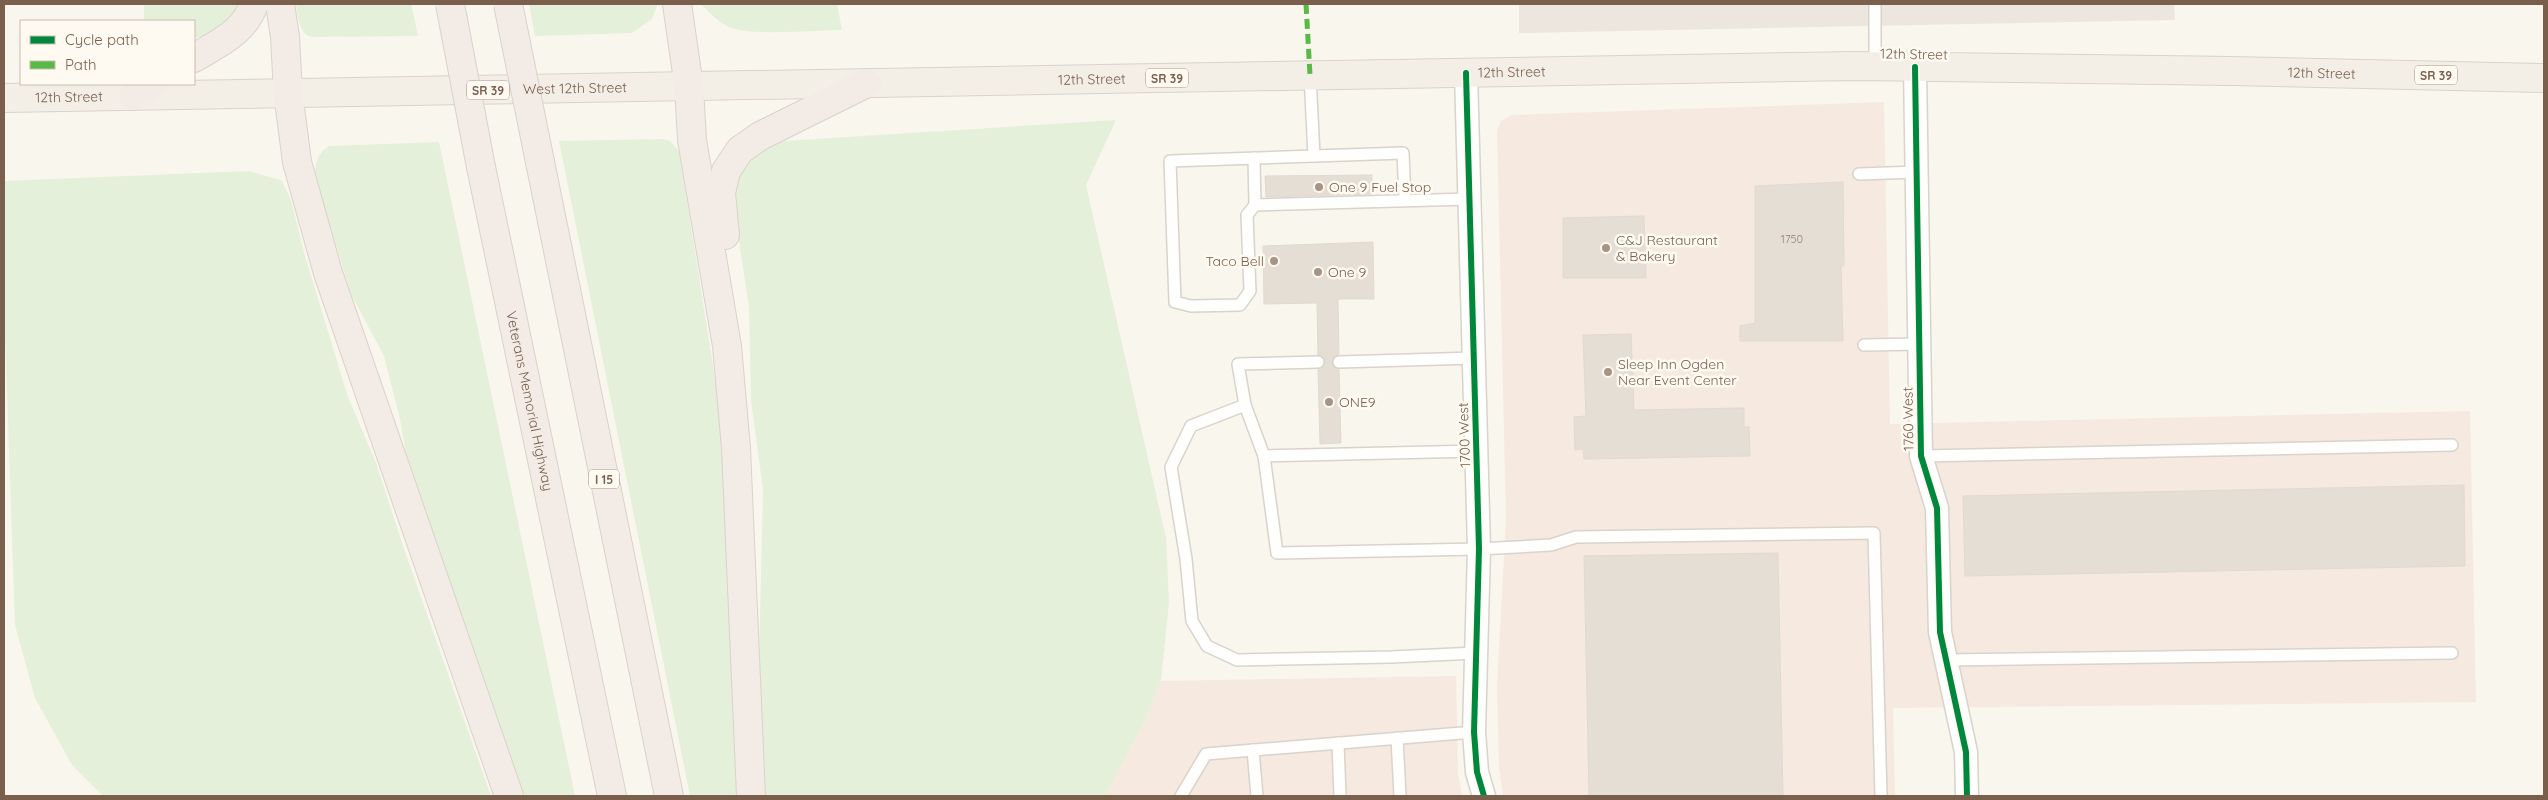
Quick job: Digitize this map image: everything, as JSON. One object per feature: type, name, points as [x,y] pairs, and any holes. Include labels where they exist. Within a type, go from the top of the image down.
[{"type":"highway","points":[[195,57],[237,31],[251,12],[254,4]]},
{"type":"highway","points":[[280,4],[285,37],[288,93],[297,162],[328,273],[509,796]]},
{"type":"highway","name":"Veterans Memorial Highway","points":[[450,4],[481,167],[612,796]]},
{"type":"highway","name":"I 15","points":[[508,4],[669,796]]},
{"type":"highway","points":[[677,4],[689,87],[692,140],[727,346],[736,448],[751,796]]},
{"type":"highway","points":[[727,346],[732,284],[721,193],[726,171],[740,150],[760,136],[867,83]]},
{"type":"main road","name":"12th Street","points":[[867,83],[1875,66],[2540,78]]},
{"type":"main road","name":"West 12th Street","points":[[143,90],[288,93],[867,83]]},
{"type":"main road","name":"12th Street","points":[[4,98],[143,90]]},
{"type":"street","name":"1760 West","points":[[1914,66],[1921,456],[1936,508],[1940,632],[1966,752],[1967,796]]},
{"type":"street","name":"1700 West","points":[[1466,73],[1479,549],[1474,732],[1476,772],[1484,796]]},
{"type":"lane","points":[[1875,4],[1875,66]]},
{"type":"lane","points":[[1310,76],[1314,156]]},
{"type":"lane","points":[[1254,158],[1255,205],[1247,215],[1250,291],[1240,305],[1191,306],[1175,302],[1170,161],[1254,158],[1403,153],[1405,200]]},
{"type":"lane","points":[[1859,174],[1917,172]]},
{"type":"lane","points":[[1255,205],[1469,198]]},
{"type":"lane","points":[[1864,345],[1919,344]]},
{"type":"lane","points":[[1339,362],[1474,358]]},
{"type":"lane","points":[[1318,362],[1238,364],[1245,405],[1264,456],[1277,553],[1479,549],[1551,545],[1576,537],[1874,533],[1881,796]]},
{"type":"lane","points":[[1245,405],[1191,426],[1171,467],[1186,559],[1192,621],[1206,646],[1237,660],[1391,657],[1476,653]]},
{"type":"lane","points":[[1921,456],[2452,444]]},
{"type":"lane","points":[[1264,456],[1476,451]]},
{"type":"lane","points":[[1947,660],[2452,653]]},
{"type":"lane","points":[[1181,796],[1206,754],[1474,732]]},
{"type":"lane","points":[[1397,738],[1400,796]]},
{"type":"lane","points":[[1338,743],[1340,796]]},
{"type":"lane","points":[[1252,750],[1258,796]]},
{"type":"shaded area","points":[[1519,4],[2174,4],[2175,20],[1519,33]]},
{"type":"shaded area","points":[[1884,102],[1890,424],[2470,411],[2476,702],[1893,708],[1895,796],[1503,796],[1499,767],[1497,687],[1506,519],[1497,131],[1501,121],[1512,115]]},
{"type":"shaded area","points":[[1456,676],[1458,772],[1462,796],[1105,796],[1143,725],[1161,681]]},
{"type":"green space","points":[[144,4],[240,4],[232,17],[222,27],[209,34],[195,38],[195,20],[144,20]]},
{"type":"green space","points":[[296,4],[411,4],[418,36],[311,37],[301,28]]},
{"type":"green space","points":[[529,4],[657,5],[652,19],[632,33],[535,36]]},
{"type":"green space","points":[[701,4],[837,4],[842,30],[755,32],[742,30],[723,24]]},
{"type":"green space","points":[[1116,120],[1086,185],[1166,538],[1169,602],[1161,681],[1143,725],[1105,796],[766,796],[759,660],[763,490],[751,400],[749,307],[733,202],[737,182],[747,162],[763,149],[783,141]]},
{"type":"green space","points":[[662,139],[670,141],[679,151],[723,429],[740,796],[690,796],[559,141]]},
{"type":"green space","points":[[439,142],[575,796],[523,796],[406,453],[400,419],[384,356],[351,294],[315,177],[318,159],[329,146]]},
{"type":"green space","points":[[249,171],[281,180],[291,200],[305,256],[348,397],[376,463],[403,546],[491,796],[103,796],[72,765],[35,698],[15,625],[4,303],[4,181]]},
{"type":"building","name":"One 9 Fuel Stop","points":[[1372,175],[1372,194],[1266,197],[1265,176]]},
{"type":"building","points":[[1843,182],[1844,266],[1841,266],[1843,341],[1740,341],[1740,326],[1755,323],[1755,186]]},
{"type":"building","points":[[1644,216],[1646,278],[1563,278],[1563,218]]},
{"type":"building","name":"One 9","points":[[1373,242],[1374,299],[1338,299],[1339,354],[1335,356],[1332,362],[1333,366],[1339,369],[1341,443],[1320,444],[1318,369],[1322,368],[1325,362],[1324,358],[1318,355],[1317,303],[1264,304],[1263,246]]},
{"type":"building","name":"Sleep Inn Ogden Near Event Center","points":[[1631,334],[1634,410],[1744,408],[1744,427],[1749,427],[1750,456],[1584,459],[1583,449],[1575,450],[1574,417],[1586,416],[1583,335]]},
{"type":"building","points":[[2464,485],[2465,566],[1965,576],[1963,496]]},
{"type":"building","points":[[1778,553],[1783,796],[1589,796],[1584,556]]},
{"type":"marked path","points":[[1306,4],[1310,75]]},
{"type":"cycle path","points":[[1915,67],[1921,456],[1937,508],[1940,632],[1966,752],[1967,796]]},
{"type":"cycle path","points":[[1466,73],[1479,549],[1474,732],[1477,772],[1484,796]]},
{"type":"place","name":"One 9 Fuel Stop","points":[[1319,187]]},
{"type":"place","name":"C&J Restaurant & Bakery","points":[[1606,248]]},
{"type":"place","name":"Taco Bell","points":[[1274,261]]},
{"type":"place","name":"One 9","points":[[1318,272]]},
{"type":"place","name":"Sleep Inn Ogden Near Event Center","points":[[1608,372]]},
{"type":"place","name":"ONE9","points":[[1329,402]]}]
